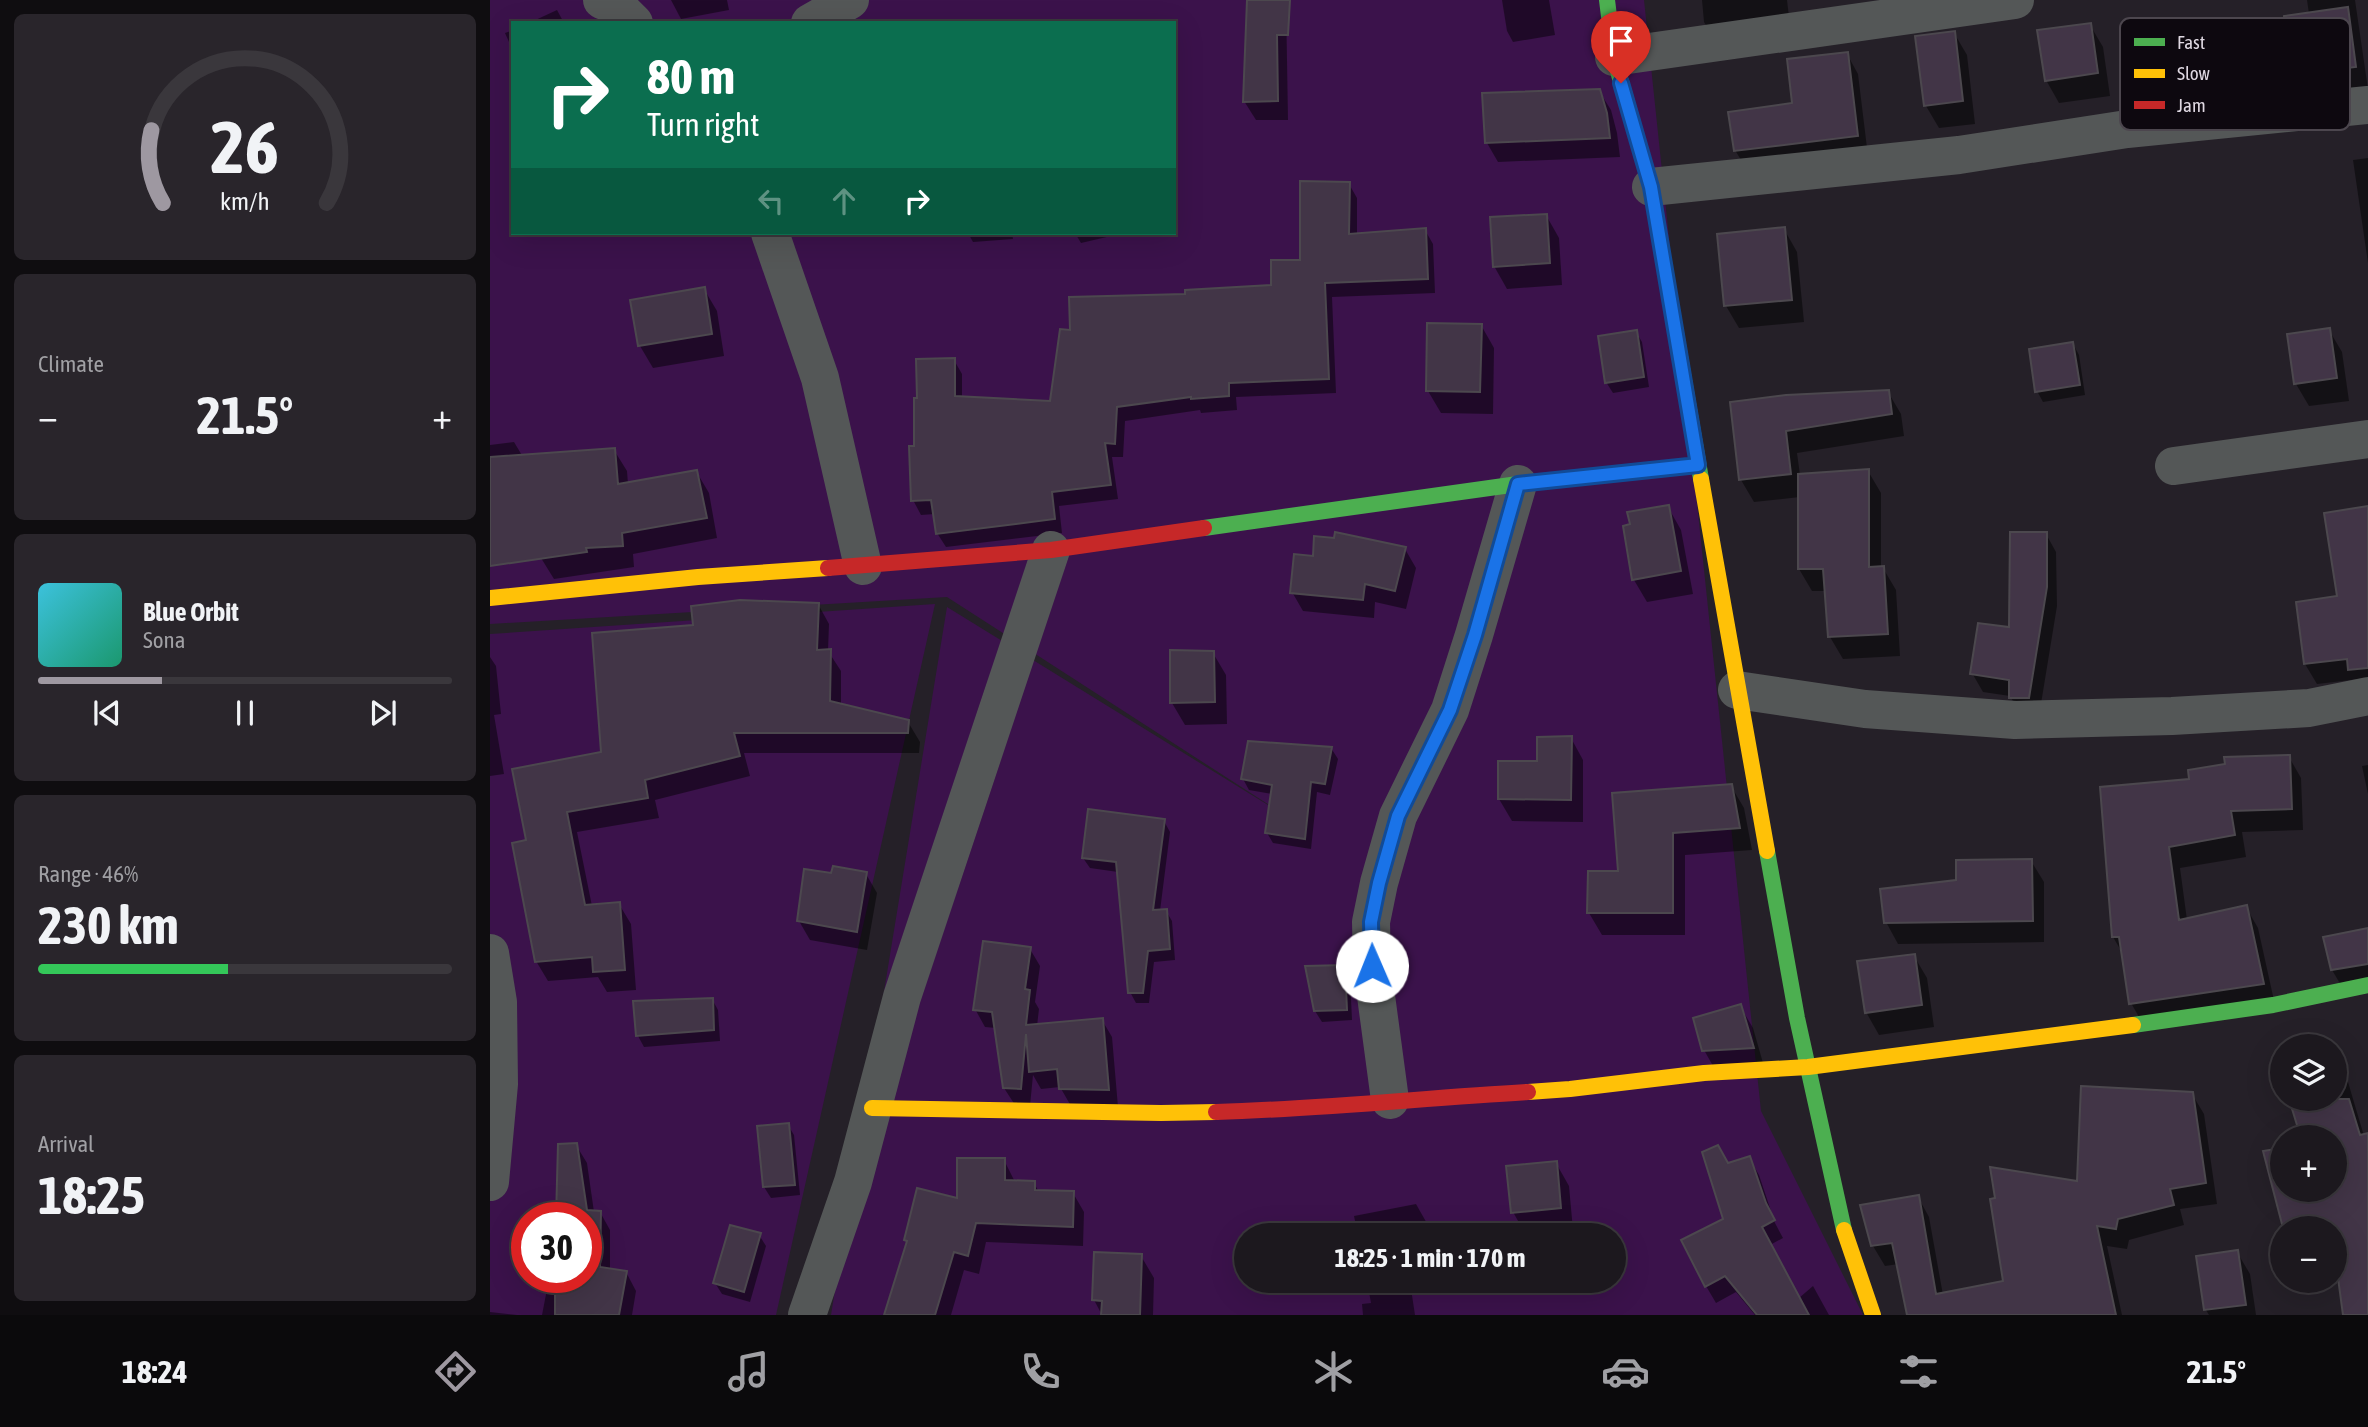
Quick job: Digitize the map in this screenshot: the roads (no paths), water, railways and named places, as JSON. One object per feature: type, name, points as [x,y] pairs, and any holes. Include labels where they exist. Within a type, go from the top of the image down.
[{"type":"street","points":[[602,0],[617,6],[632,21]]},
{"type":"street","points":[[813,21],[850,0]]},
{"type":"street","points":[[1607,0],[1614,57],[1651,187],[1737,690],[1797,1018],[1846,1241],[1873,1315]]},
{"type":"street","points":[[1614,57],[2015,0]]},
{"type":"street","points":[[2350,107],[2368,105]]},
{"type":"street","points":[[1651,187],[1959,155],[2120,129]]},
{"type":"street","points":[[771,235],[820,378],[863,566]]},
{"type":"street","points":[[2174,466],[2368,439]]},
{"type":"street","points":[[490,598],[698,577],[1051,550],[1518,484],[1698,465]]},
{"type":"street","points":[[1390,1100],[1372,966],[1371,922],[1398,816],[1450,710],[1475,635],[1518,484]]},
{"type":"street","points":[[807,1315],[853,1182],[902,997],[1051,550]]},
{"type":"street","points":[[1737,690],[1865,709],[2015,720],[2172,716],[2309,708],[2368,696]]},
{"type":"street","points":[[490,953],[498,1002],[499,1084],[490,1182]]},
{"type":"street","points":[[872,1108],[1161,1113],[1286,1110],[1390,1100],[1570,1089],[1703,1073],[1808,1067],[2045,1038],[2273,1005],[2368,985]]}]
